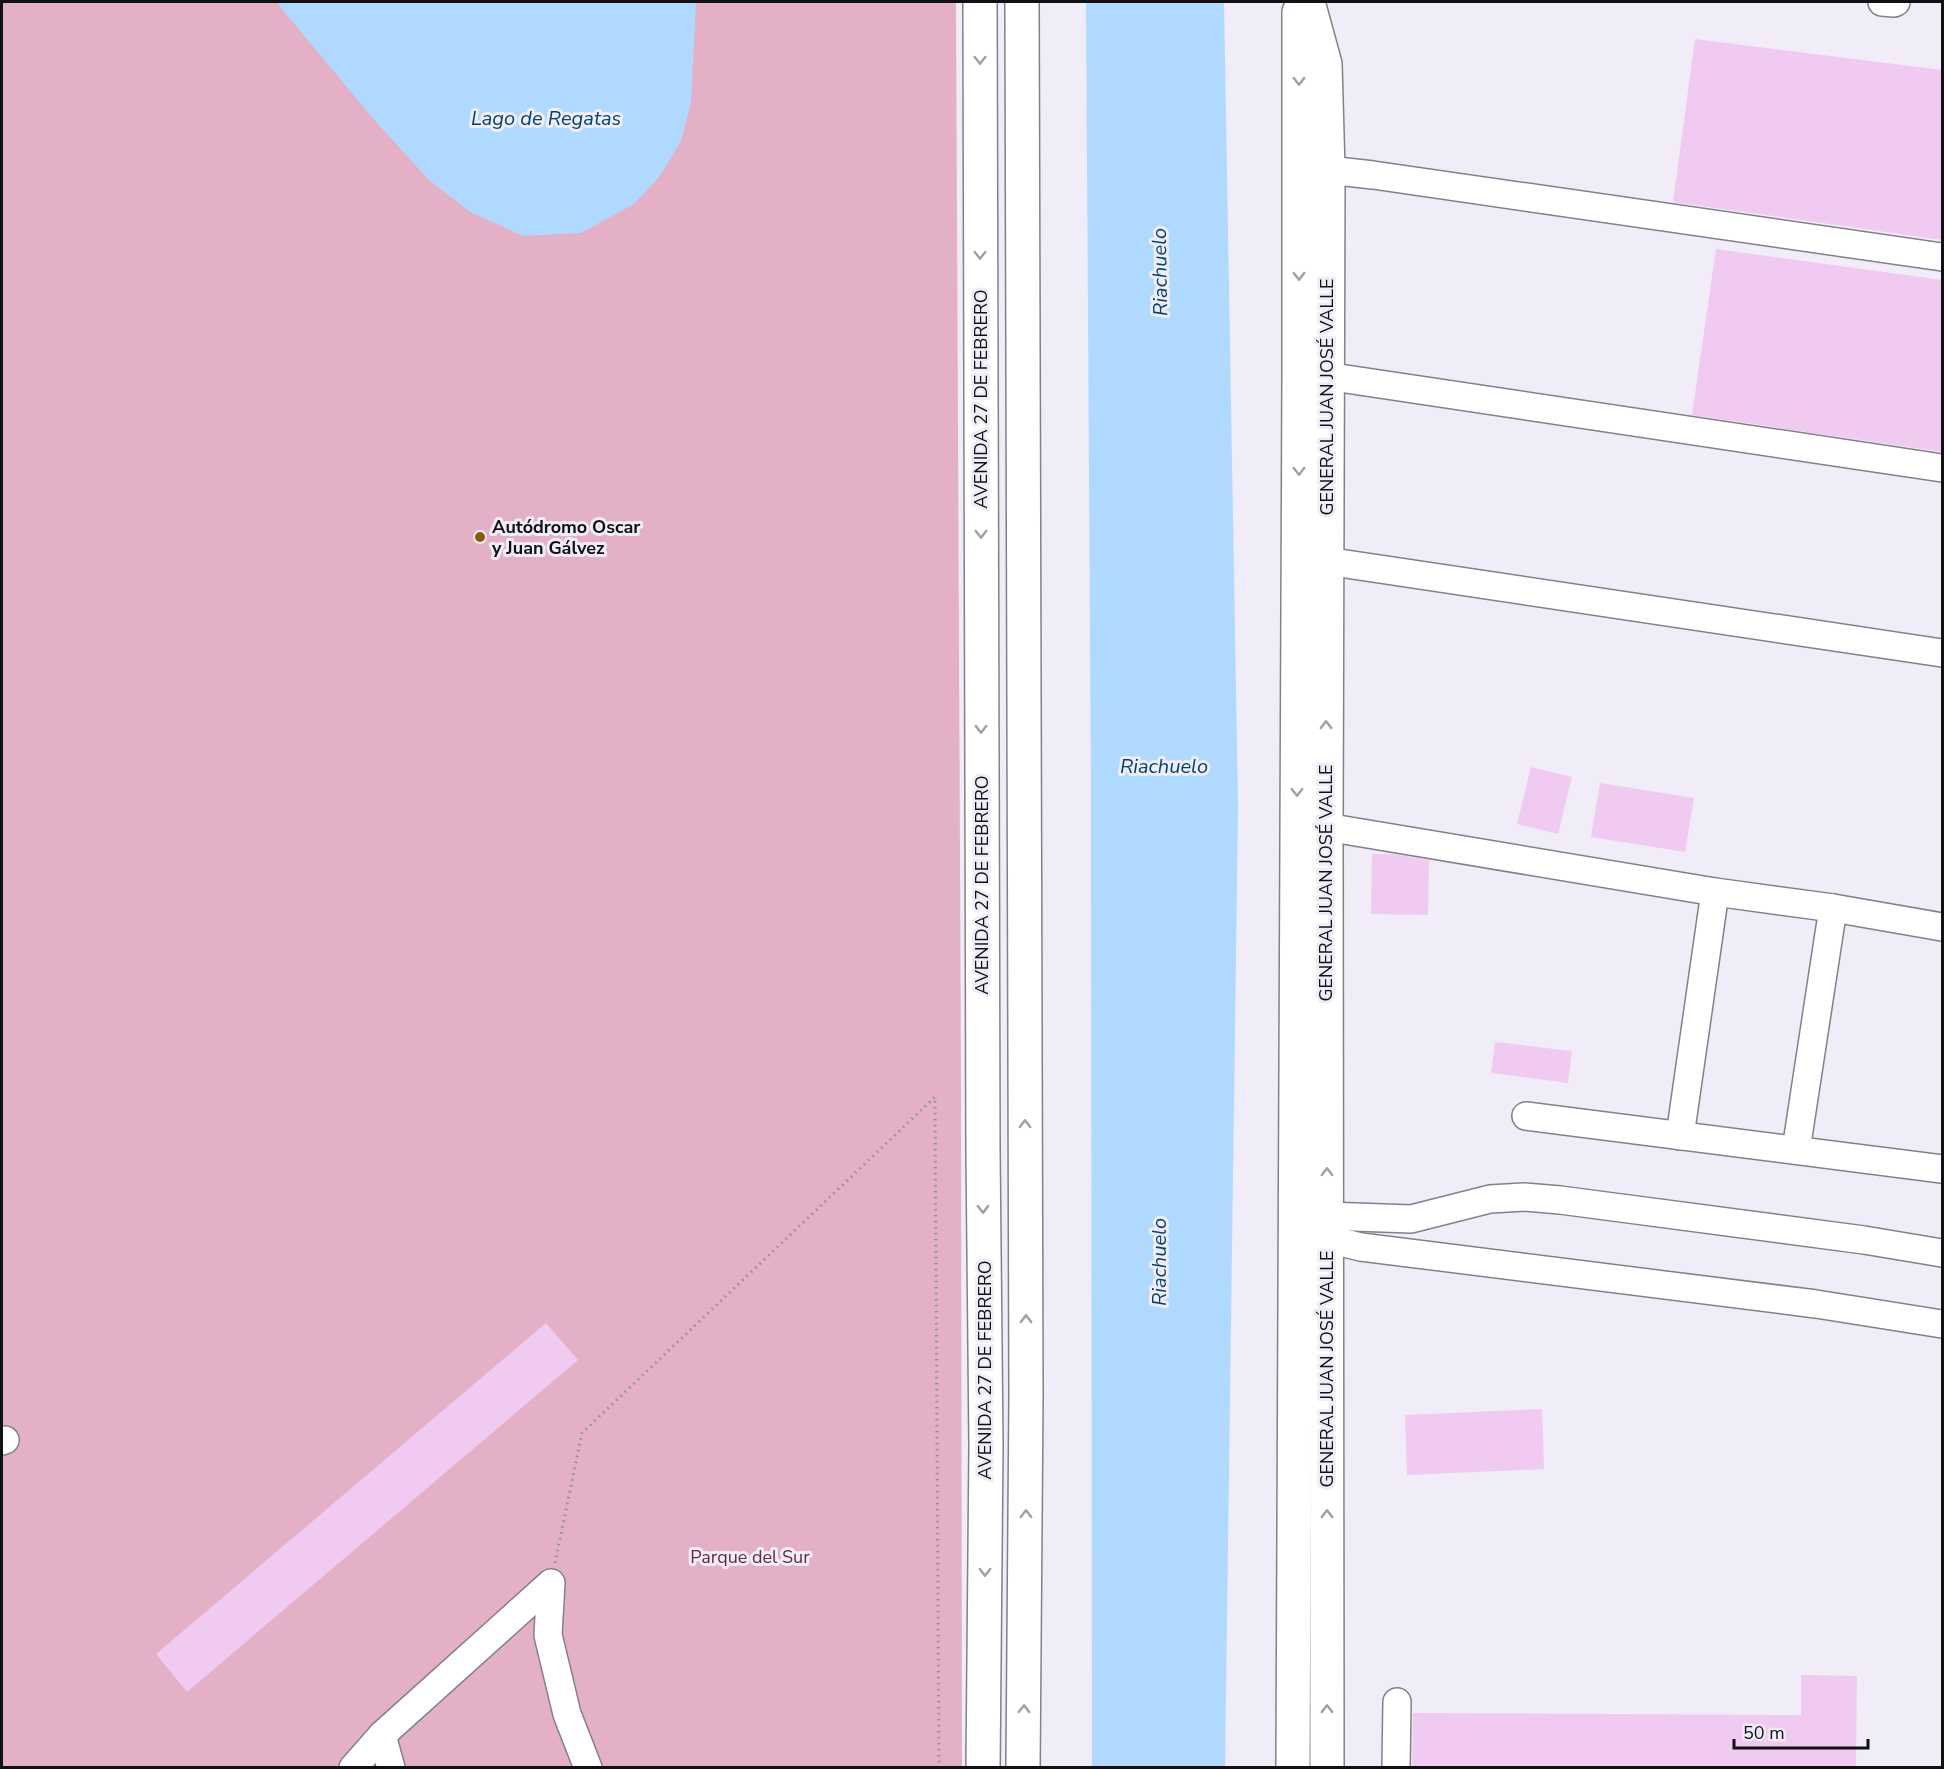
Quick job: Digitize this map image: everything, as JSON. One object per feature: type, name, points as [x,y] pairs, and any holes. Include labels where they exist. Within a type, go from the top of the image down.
[{"type":"main road","name":"AVENIDA 27 DE FEBRERO","points":[[980,2],[982,1151],[986,1436],[983,1767]]},
{"type":"main road","points":[[1022,2],[1026,1368],[1023,1767]]},
{"type":"main road","name":"GENERAL JUAN JOSÉ VALLE","points":[[1293,1767],[1314,170],[1299,2]]},
{"type":"main road","name":"GENERAL JUAN JOSÉ VALLE","points":[[1308,2],[1325,64],[1314,170]]},
{"type":"main road","name":"GENERAL JUAN JOSÉ VALLE","points":[[1313,376],[1326,561],[1327,1767]]},
{"type":"street","points":[[1882,2],[1896,2]]},
{"type":"street","points":[[1314,170],[1385,176],[1942,257]]},
{"type":"street","points":[[1313,376],[1942,468]]},
{"type":"street","points":[[1326,561],[1942,653]]},
{"type":"street","points":[[1326,827],[1715,892],[1833,908],[1942,927]]},
{"type":"street","points":[[1680,1136],[1715,892]]},
{"type":"street","points":[[1796,1150],[1833,908]]},
{"type":"street","points":[[1526,1116],[1942,1169]]},
{"type":"street","points":[[1327,1227],[1432,1215],[1490,1199],[1524,1197],[1852,1238],[1942,1252]]},
{"type":"street","points":[[1327,1227],[1361,1247],[1816,1304],[1942,1324]]},
{"type":"street","points":[[353,1767],[382,1735],[551,1582]]},
{"type":"street","points":[[551,1582],[548,1635],[567,1714],[588,1767]]},
{"type":"street","points":[[1396,1767],[1397,1701]]},
{"type":"street","points":[[382,1735],[391,1767]]},
{"type":"path","points":[[551,1582],[582,1433],[935,1097],[939,1767]]},
{"type":"green space","name":"Autódromo Oscar y Juan Gálvez","points":[[2,2],[956,2],[962,1767],[2,1768]]},
{"type":"water","name":"Lago de Regatas","points":[[276,2],[696,2],[691,102],[681,141],[660,176],[634,204],[581,233],[523,236],[470,212],[429,180],[376,122]]},
{"type":"water","name":"Riachuelo","points":[[1086,2],[1224,2],[1238,806],[1225,1767],[1092,1767],[1091,789]]},
{"type":"building","points":[[1695,39],[1942,70],[1942,240],[1673,202]]},
{"type":"building","points":[[1716,249],[1942,280],[1942,452],[1692,415]]},
{"type":"building","points":[[1531,767],[1572,777],[1558,834],[1517,824]]},
{"type":"building","points":[[1600,783],[1694,798],[1685,852],[1591,837]]},
{"type":"building","points":[[1372,854],[1391,854],[1429,860],[1428,915],[1371,914]]},
{"type":"building","points":[[1495,1042],[1572,1051],[1568,1083],[1491,1073]]},
{"type":"building","points":[[546,1323],[578,1360],[187,1692],[156,1654]]},
{"type":"building","points":[[1542,1409],[1544,1469],[1407,1475],[1405,1415]]},
{"type":"building","points":[[1801,1675],[1857,1676],[1856,1767],[1412,1767],[1413,1713],[1801,1715]]},
{"type":"place","name":"Autódromo Oscar y Juan Gálvez","points":[[480,537]]},
{"type":"park label","name":"Parque del Sur","points":[[750,1557]]}]
